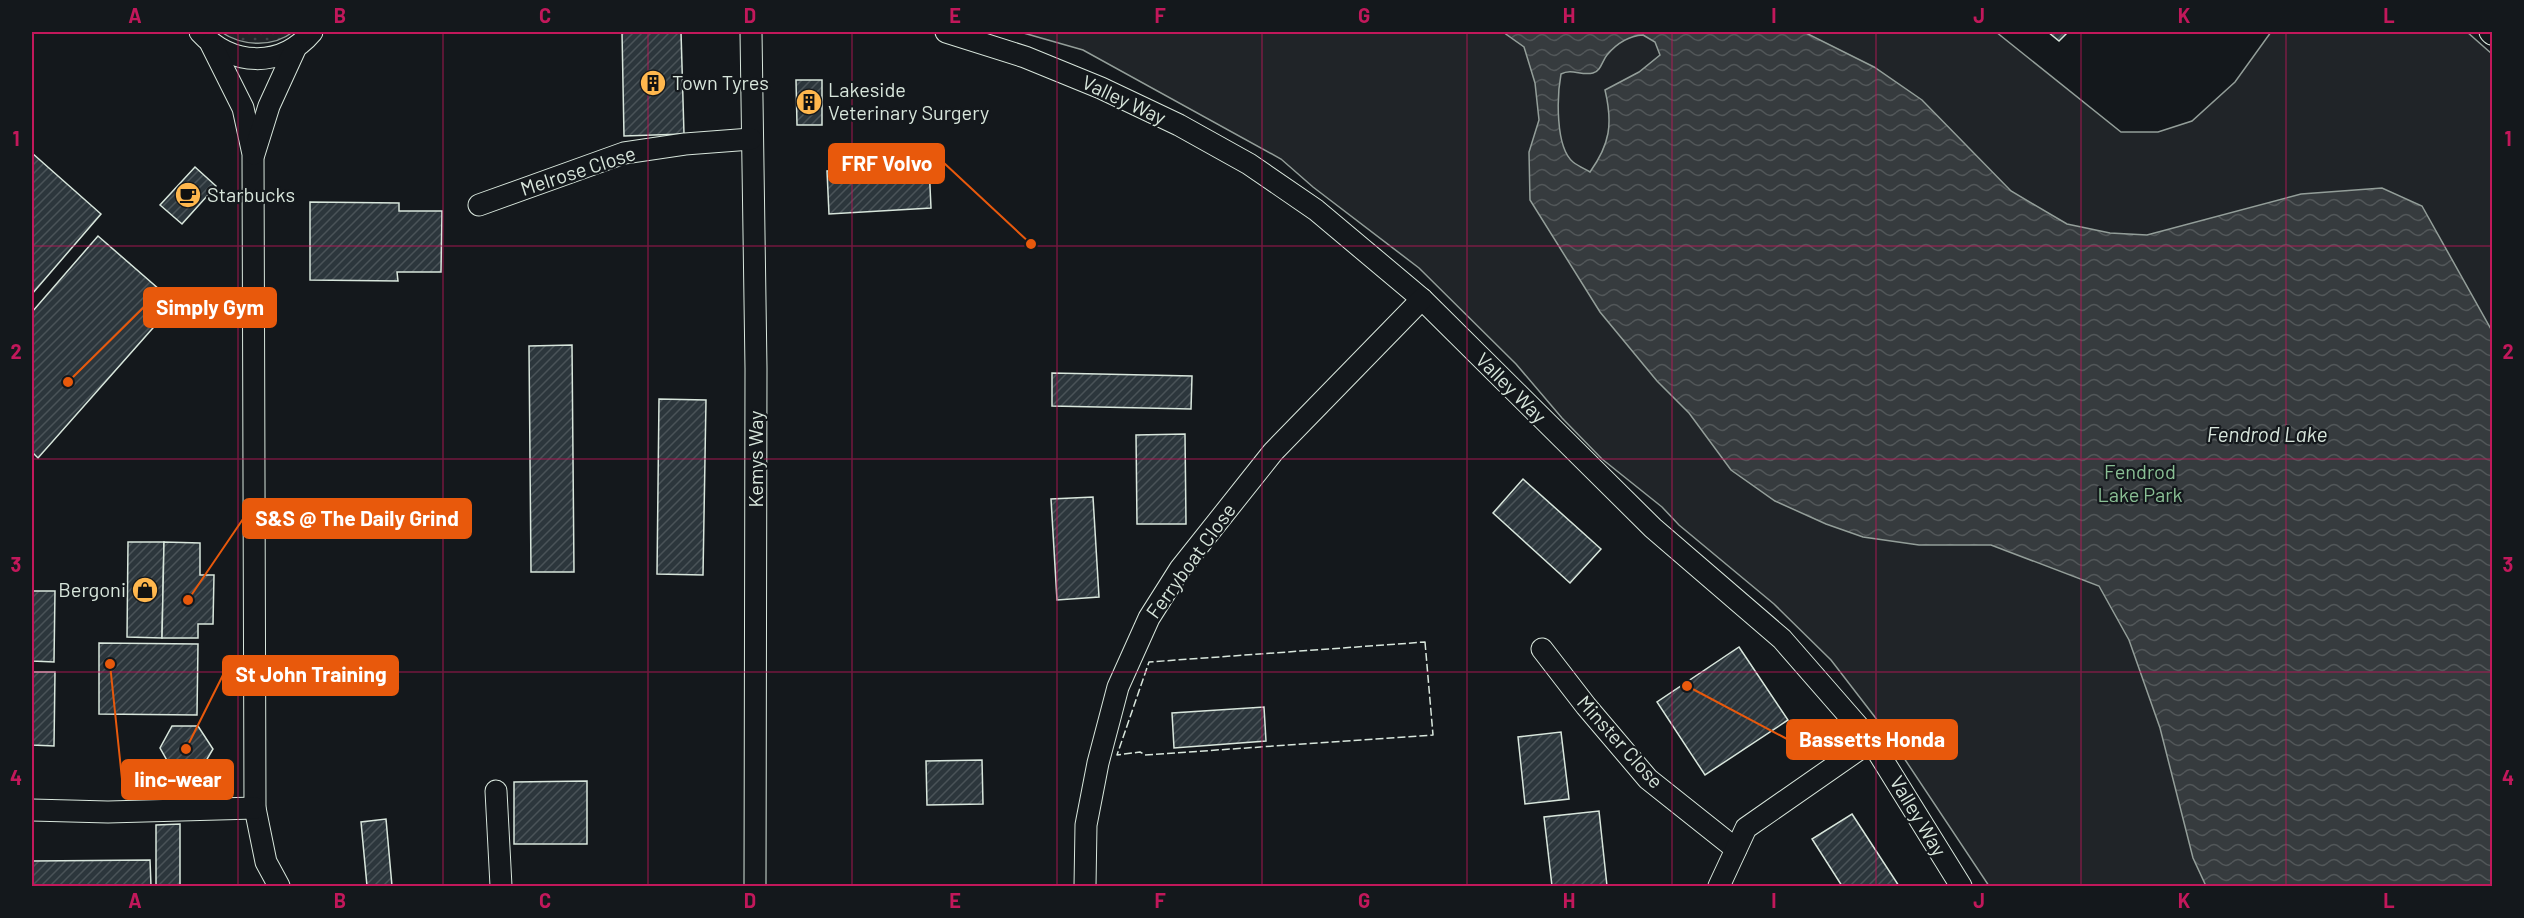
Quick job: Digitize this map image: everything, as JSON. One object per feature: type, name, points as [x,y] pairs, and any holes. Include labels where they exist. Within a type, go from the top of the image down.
[{"type":"street","name":"Kemys Way","points":[[751,32],[756,368],[755,886]]},
{"type":"street","name":"Valley Way","points":[[946,32],[1025,57],[1101,88],[1179,125],[1239,159],[1316,210],[1422,298],[1653,528],[1782,639],[1871,741],[1960,886]]},
{"type":"street","points":[[206,38],[231,55],[253,59],[276,57],[308,36]]},
{"type":"street","points":[[254,154],[268,106],[308,36]]},
{"type":"street","points":[[206,38],[243,108],[254,154],[255,808],[266,862],[279,886]]},
{"type":"street","name":"Melrose Close","points":[[479,205],[624,153],[685,144],[751,139]]},
{"type":"street","name":"Ferryboat Close","points":[[1084,886],[1086,825],[1098,763],[1118,687],[1149,618],[1180,569],[1273,452],[1422,298]]},
{"type":"street","name":"Minster Close","points":[[1542,649],[1586,706],[1648,779],[1736,849]]},
{"type":"street","points":[[1719,886],[1746,828],[1871,741]]},
{"type":"street","points":[[496,792],[501,886]]},
{"type":"street","points":[[32,810],[108,812],[255,808]]},
{"type":"green space","points":[[221,32],[293,32],[276,41],[257,43],[238,40]]},
{"type":"green space","name":"Fendrod Lake","points":[[1020,32],[1996,32],[2121,132],[2158,132],[2192,121],[2235,82],[2271,32],[2467,32],[2492,54],[2492,886],[1989,886],[1888,734],[1831,660],[1774,604],[1679,525],[1662,507],[1602,459],[1562,418],[1516,364],[1419,268],[1313,187],[1281,159],[1083,50]]},
{"type":"water","name":"Fendrod Lake","points":[[1503,32],[1804,32],[1874,67],[1922,100],[2011,191],[2067,224],[2110,233],[2147,235],[2301,194],[2382,188],[2422,206],[2492,331],[2492,886],[2206,886],[2193,858],[2160,728],[2129,640],[2099,586],[1991,545],[1919,545],[1863,537],[1826,524],[1775,501],[1731,470],[1689,413],[1657,381],[1600,312],[1530,200],[1529,152],[1539,120],[1535,83],[1524,47]],"holes":[[[1643,35],[1655,42],[1660,55],[1639,72],[1605,90],[1609,113],[1606,143],[1590,172],[1577,165],[1567,155],[1560,133],[1558,107],[1561,74],[1596,72],[1615,47],[1632,37]]]},
{"type":"building","name":"Town Tyres","points":[[622,32],[681,32],[684,134],[624,136]]},
{"type":"building","points":[[2048,32],[2068,32],[2059,41]]},
{"type":"building","name":"Lakeside Veterinary Surgery","points":[[796,80],[822,80],[822,125],[797,125]]},
{"type":"building","points":[[32,153],[101,214],[32,294]]},
{"type":"building","points":[[929,165],[931,208],[829,214],[827,171]]},
{"type":"building","name":"Starbucks","points":[[195,167],[216,186],[182,224],[160,205]]},
{"type":"building","points":[[310,202],[399,203],[399,211],[442,211],[441,272],[397,272],[398,281],[310,280]]},
{"type":"building","points":[[98,236],[175,303],[38,458],[32,452],[32,312]]},
{"type":"building","points":[[572,345],[574,572],[531,572],[529,346]]},
{"type":"building","points":[[1052,373],[1192,376],[1191,409],[1052,406]]},
{"type":"building","points":[[659,399],[706,400],[703,575],[657,574]]},
{"type":"building","points":[[1185,434],[1186,524],[1137,524],[1136,435]]},
{"type":"building","points":[[1523,479],[1601,549],[1570,583],[1493,513]]},
{"type":"building","points":[[1093,497],[1099,597],[1057,600],[1051,499]]},
{"type":"building","name":"Bergoni","points":[[128,542],[164,542],[162,638],[127,637]]},
{"type":"building","points":[[164,542],[200,543],[200,575],[214,575],[213,624],[198,624],[198,638],[162,638]]},
{"type":"building","points":[[32,591],[55,591],[54,662],[32,661]]},
{"type":"building","points":[[99,643],[198,644],[197,715],[99,714]]},
{"type":"building","points":[[1739,647],[1788,720],[1705,775],[1657,702]]},
{"type":"building","points":[[32,672],[55,672],[54,746],[32,745]]},
{"type":"building","points":[[1264,707],[1266,741],[1174,748],[1172,713]]},
{"type":"building","points":[[172,726],[198,726],[213,749],[200,771],[173,771],[160,748]]},
{"type":"building","points":[[1561,732],[1569,799],[1525,804],[1518,737]]},
{"type":"building","points":[[982,760],[983,804],[927,805],[926,761]]},
{"type":"building","points":[[587,781],[587,844],[514,844],[514,782]]},
{"type":"building","points":[[1599,811],[1607,886],[1552,886],[1544,817]]},
{"type":"building","points":[[1852,814],[1899,886],[1842,886],[1812,839]]},
{"type":"building","points":[[386,819],[392,886],[367,886],[361,822]]},
{"type":"building","points":[[180,824],[180,886],[156,886],[156,825]]},
{"type":"building","points":[[150,860],[151,886],[32,886],[32,861]]},
{"type":"fence","points":[[1425,642],[1433,735],[1117,755],[1149,662],[1425,642]]},
{"type":"place","name":"Town Tyres","points":[[653,83]]},
{"type":"place","name":"Lakeside Veterinary Surgery","points":[[809,102]]},
{"type":"place","name":"Starbucks","points":[[188,195]]},
{"type":"place","name":"FRF Volvo","points":[[1031,244]]},
{"type":"place","name":"Simply Gym","points":[[68,382]]},
{"type":"place","name":"Bergoni","points":[[145,590]]},
{"type":"place","name":"S&S @ The Daily Grind","points":[[188,600]]},
{"type":"place","name":"linc-wear","points":[[110,664]]},
{"type":"place","name":"Bassetts Honda","points":[[1687,686]]},
{"type":"place","name":"St John Training","points":[[186,749]]},
{"type":"park label","name":"Fendrod Lake Park","points":[[2140,484]]}]
